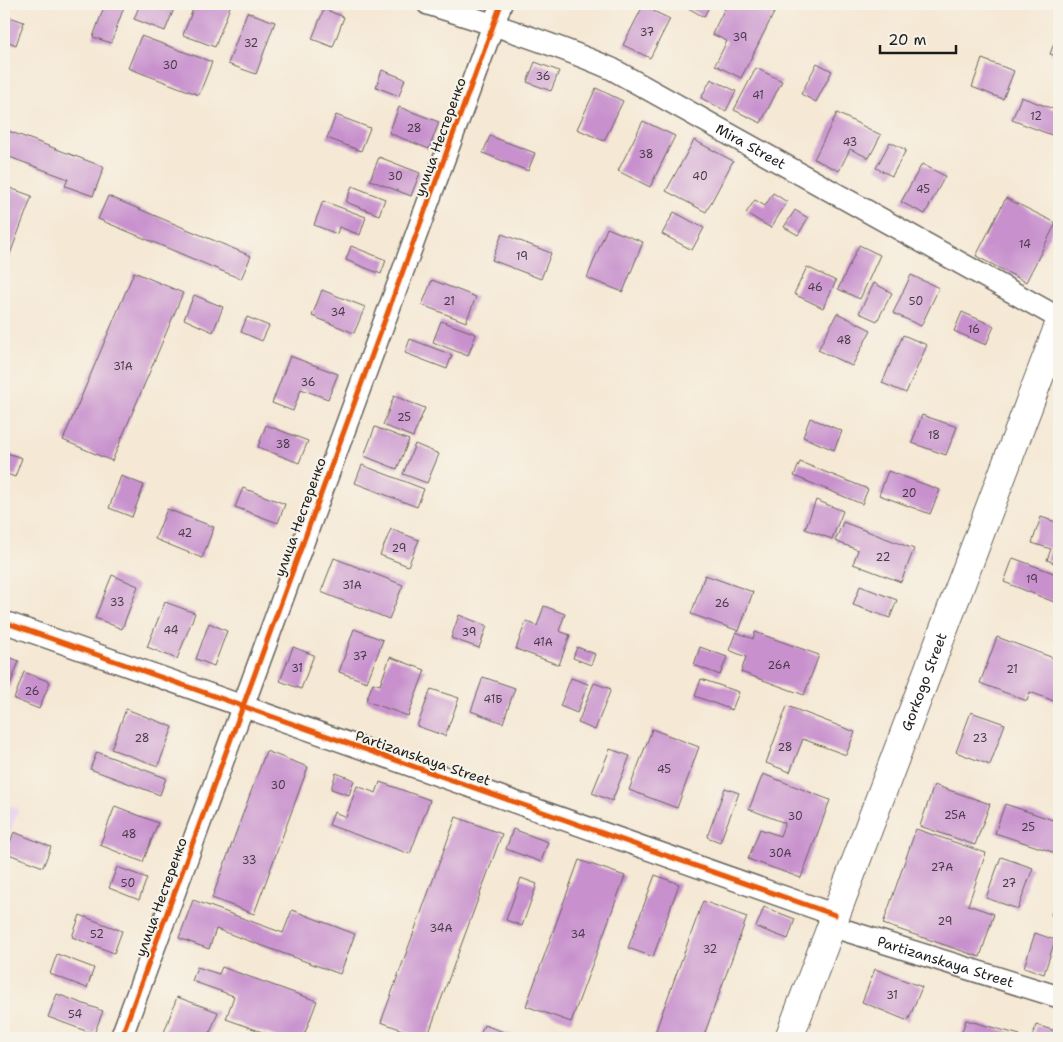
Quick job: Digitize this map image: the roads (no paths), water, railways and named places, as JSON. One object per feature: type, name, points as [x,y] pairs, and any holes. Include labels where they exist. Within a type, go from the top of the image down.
[{"type":"main road","name":"Gorkogo Street","points":[[789,1038],[1059,325]]},
{"type":"street","name":"Mira Street","points":[[428,4],[494,24],[570,51],[612,69],[1059,318]]},
{"type":"street","name":"улица Нестеренко","points":[[121,1038],[501,4]]},
{"type":"street","name":"Partizanskaya Street","points":[[4,622],[833,921],[1059,997]]}]
